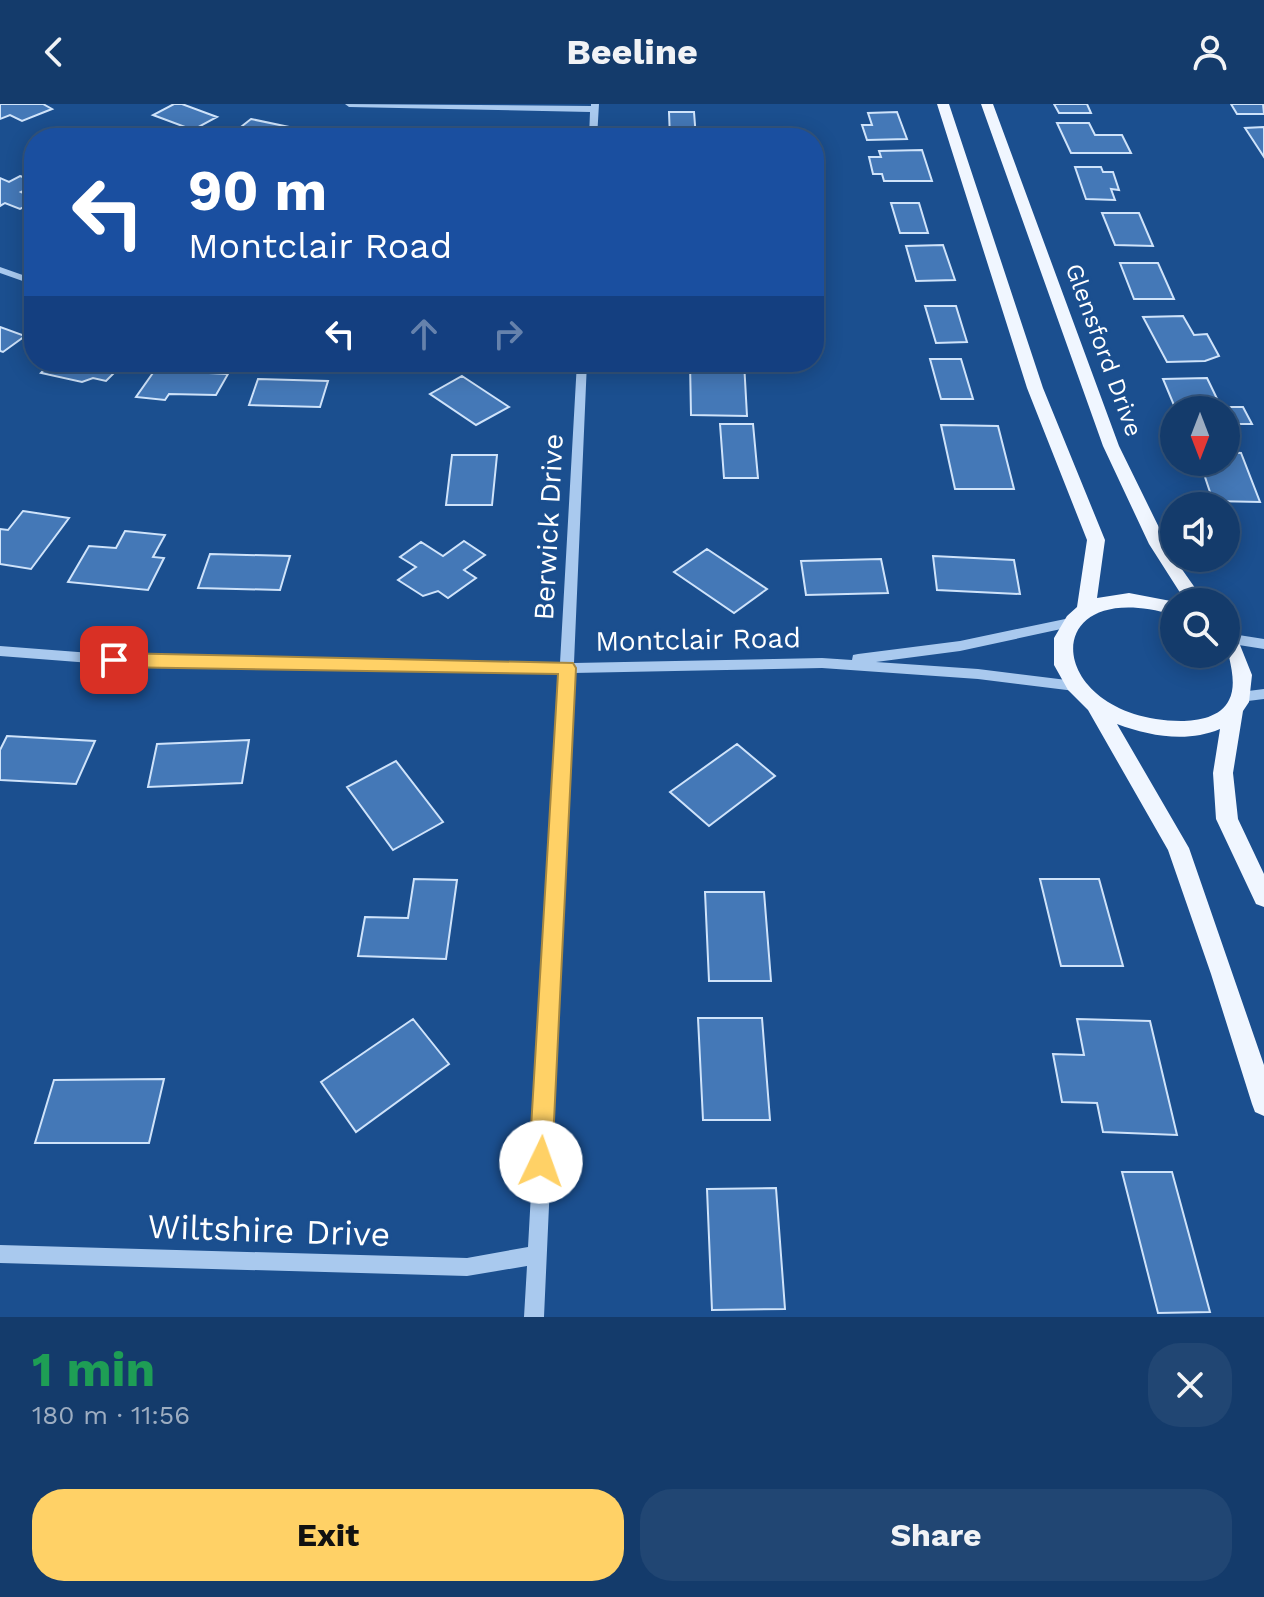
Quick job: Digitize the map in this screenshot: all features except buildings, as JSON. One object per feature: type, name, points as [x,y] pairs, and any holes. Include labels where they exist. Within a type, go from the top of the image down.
[{"type":"main road","points":[[943,104],[1035,388],[1096,540],[1086,610]]},
{"type":"main road","name":"Glensford Drive","points":[[987,104],[1111,446],[1150,531],[1187,588]]},
{"type":"main road","points":[[1160,605],[1136,600],[1108,602],[1086,610],[1070,623],[1061,642],[1063,664],[1075,686],[1096,706],[1125,721],[1157,730],[1188,730],[1215,723],[1237,703]]},
{"type":"main road","points":[[1240,666],[1243,690],[1237,703],[1223,773],[1227,819],[1264,897]]},
{"type":"main road","points":[[1096,706],[1178,848],[1223,974],[1264,1104]]},
{"type":"street","points":[[349,104],[595,107],[594,128]]},
{"type":"street","points":[[0,270],[24,278]]},
{"type":"street","name":"Berwick Drive","points":[[534,1317],[582,372]]},
{"type":"street","name":"Montclair Road","points":[[822,663],[960,646],[1070,623]]},
{"type":"street","points":[[1240,641],[1264,644]]},
{"type":"street","name":"Montclair Road","points":[[0,651],[143,662],[567,668],[822,663],[978,674],[1075,686]]},
{"type":"street","points":[[1237,703],[1264,694]]},
{"type":"street","name":"Wiltshire Drive","points":[[0,1254],[467,1267],[536,1255]]},
{"type":"route","points":[[114,660],[567,668],[541,1162]]}]
